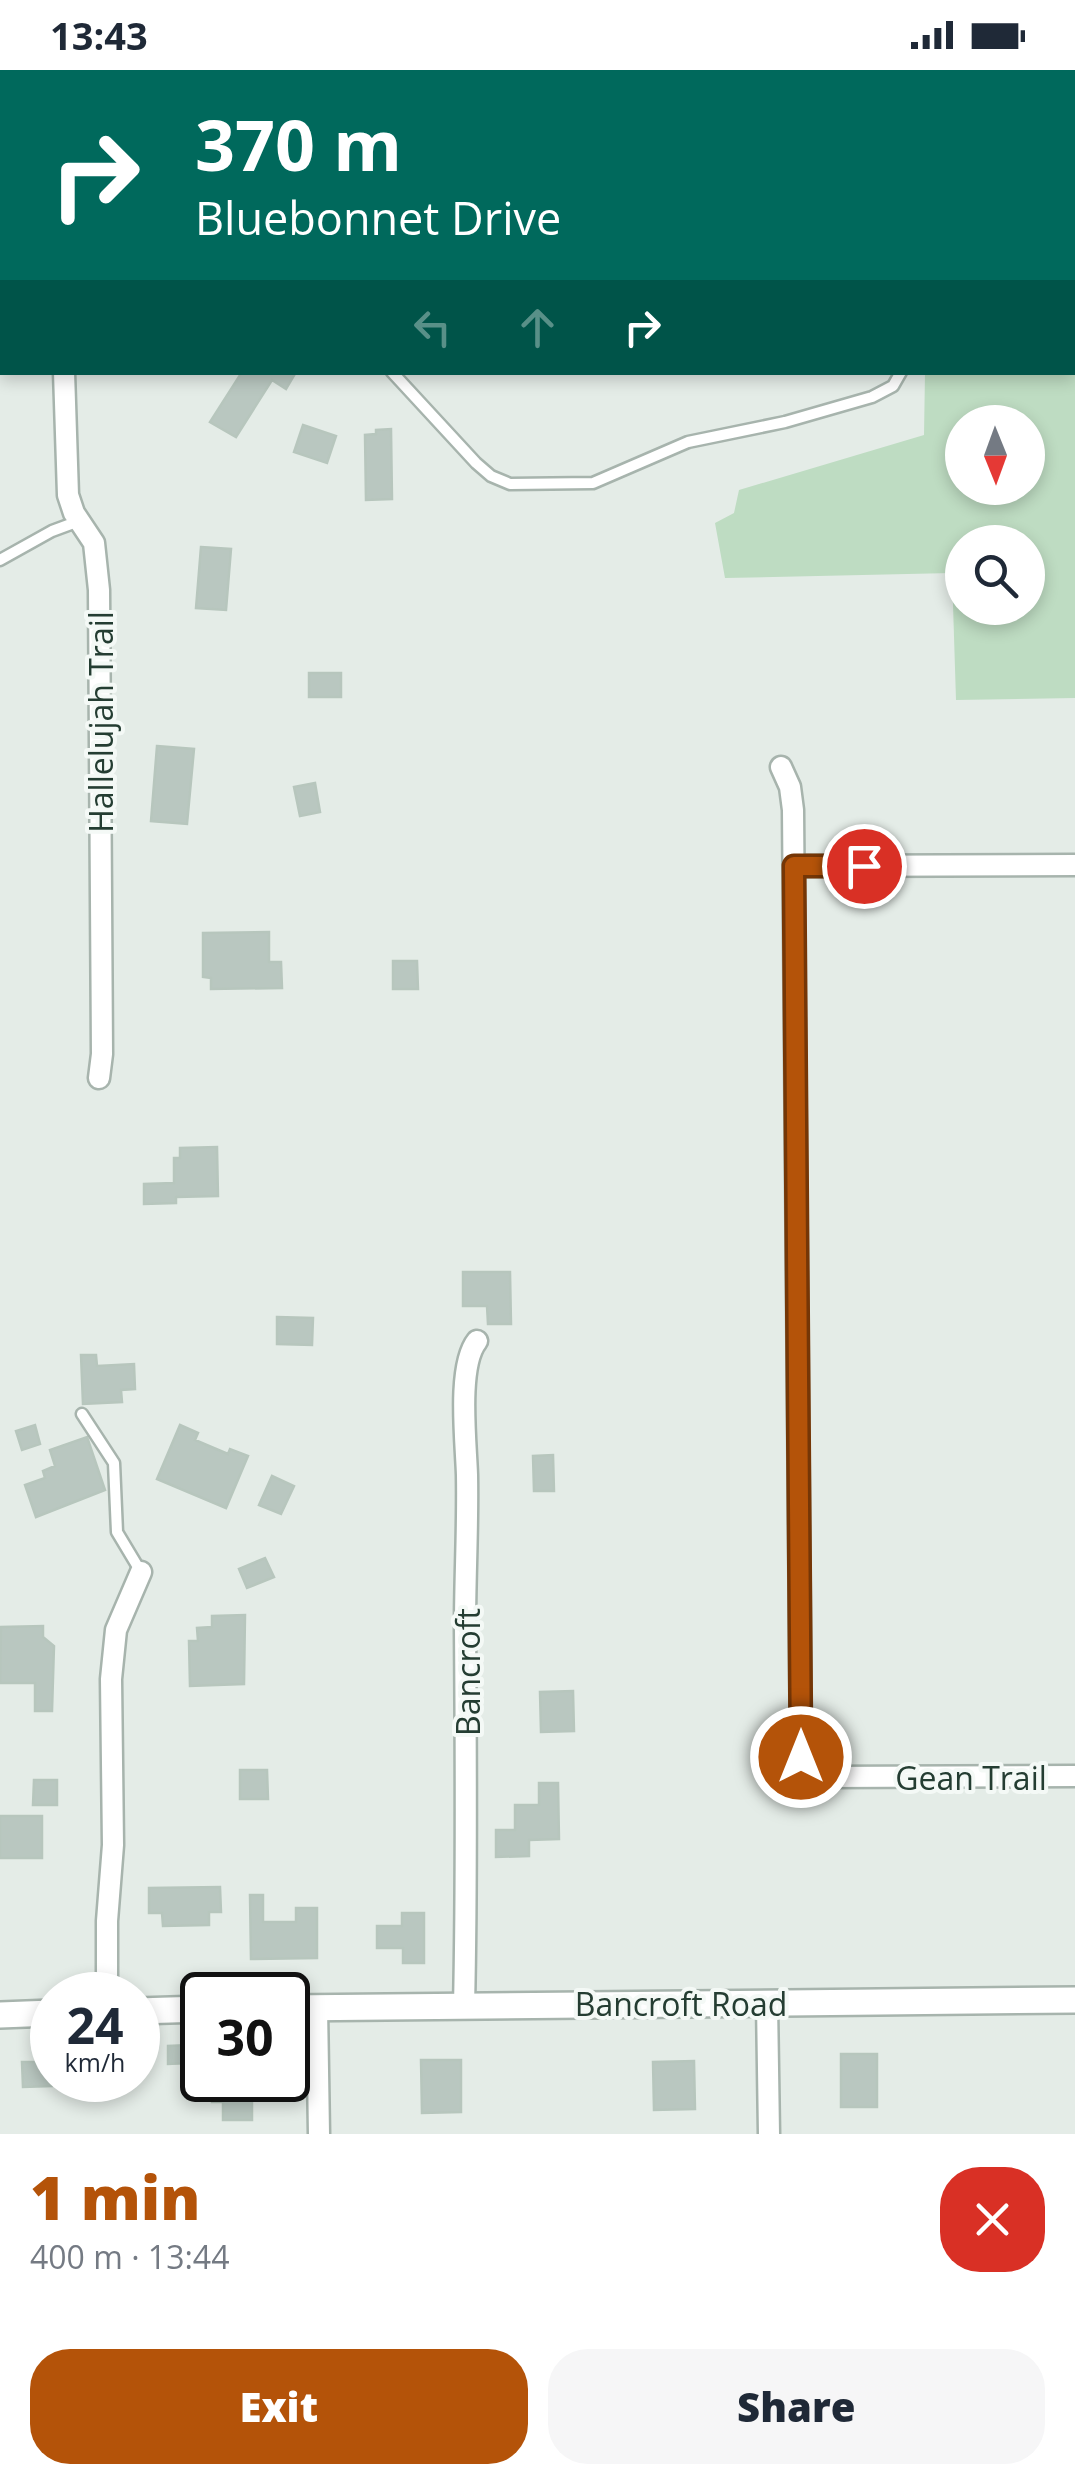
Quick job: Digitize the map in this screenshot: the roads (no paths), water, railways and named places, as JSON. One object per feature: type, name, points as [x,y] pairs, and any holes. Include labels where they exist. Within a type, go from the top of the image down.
[{"type":"street","name":"Hallelujah Trail","points":[[64,375],[68,495],[94,543],[99,590],[99,1078]]},
{"type":"street","points":[[781,767],[792,800],[794,866],[1075,865]]},
{"type":"street","name":"Gean Trail","points":[[794,866],[801,1757],[809,1771],[823,1777],[1075,1776]]},
{"type":"street","name":"Bancroft","points":[[464,2006],[466,1411],[468,1358],[477,1341]]},
{"type":"street","points":[[107,1972],[114,1845],[110,1680],[116,1630],[141,1572]]},
{"type":"street","name":"Bancroft Road","points":[[310,2007],[1075,2000]]},
{"type":"street","points":[[768,2003],[769,2134]]},
{"type":"street","points":[[317,2007],[320,2134]]},
{"type":"street","points":[[0,2014],[30,2013]]},
{"type":"lane","points":[[395,375],[476,464],[492,476],[520,485],[581,485],[604,480],[688,442],[785,422],[872,397],[893,386],[899,375]]},
{"type":"lane","points":[[0,560],[80,520]]},
{"type":"lane","points":[[82,1414],[114,1463],[117,1532],[141,1572]]}]
